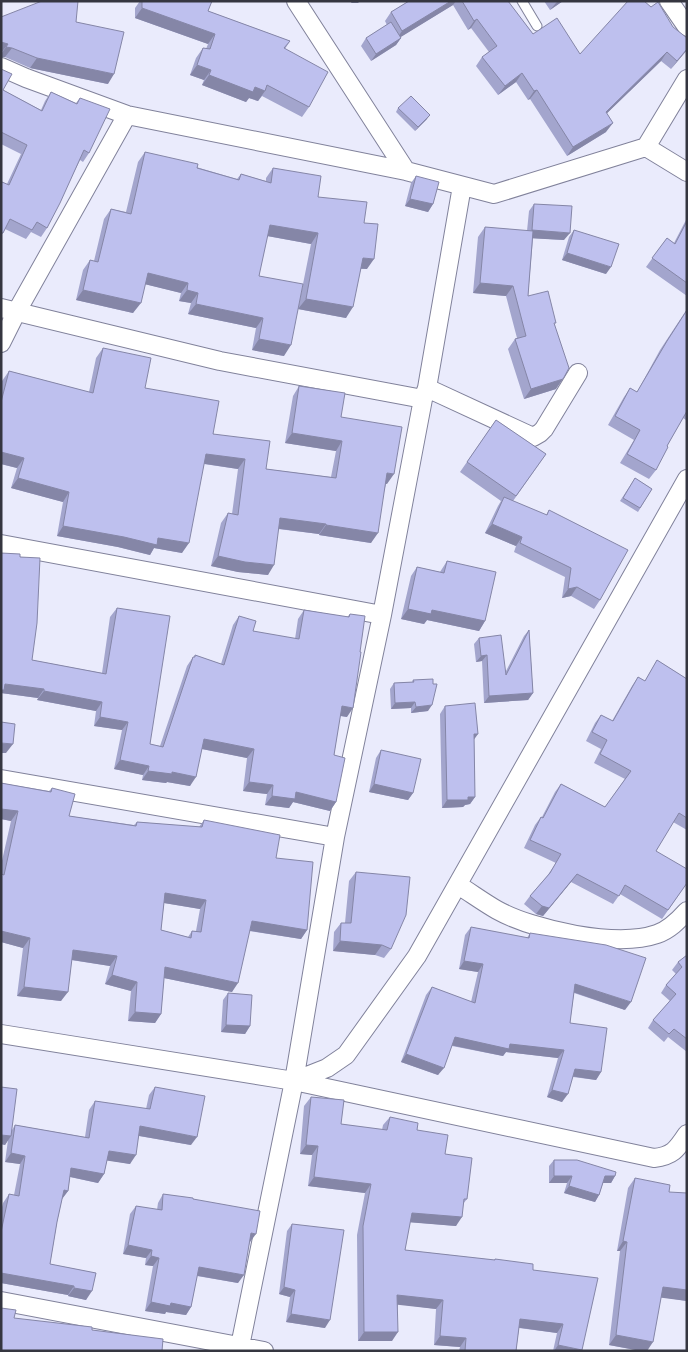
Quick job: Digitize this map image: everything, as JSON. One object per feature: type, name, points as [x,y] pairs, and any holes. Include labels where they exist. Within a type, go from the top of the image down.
[{"type":"street","points":[[296,1],[406,171]]},
{"type":"street","points":[[669,1],[687,27]]},
{"type":"street","points":[[1,66],[26,78],[127,115],[406,171],[494,194],[646,146],[687,78]]},
{"type":"street","points":[[1,344],[9,310],[127,115]]},
{"type":"street","points":[[646,146],[687,172]]},
{"type":"street","points":[[240,1348],[294,1081],[335,836],[382,615],[425,394],[462,186]]},
{"type":"street","points":[[9,310],[220,361],[425,394],[534,437],[544,429],[578,374]]},
{"type":"street","points":[[294,1081],[327,1068],[346,1055],[417,956],[687,479]]},
{"type":"street","points":[[1,544],[382,615]]},
{"type":"street","points":[[1,779],[335,836]]},
{"type":"street","points":[[458,884],[497,910],[535,925],[575,935],[627,940],[657,934],[675,924],[687,911]]},
{"type":"street","points":[[1,1034],[294,1081],[654,1158],[665,1157],[675,1151],[687,1134]]},
{"type":"street","points":[[1,1302],[264,1351]]},
{"type":"lane","points":[[522,1],[537,26]]},
{"type":"building","points":[[42,1],[78,1],[76,22],[124,32],[114,74],[37,58],[6,47],[8,44],[1,42],[1,17]]},
{"type":"building","points":[[142,1],[212,1],[208,11],[290,41],[284,48],[328,72],[309,107],[267,85],[265,91],[255,87],[253,92],[209,75],[211,70],[197,65],[203,48],[210,49],[215,34],[142,8]]},
{"type":"building","points":[[409,1],[451,1],[402,31],[391,12]]},
{"type":"building","points":[[462,1],[508,1],[533,34],[557,18],[580,54],[628,1],[644,1],[651,7],[658,2],[673,27],[687,38],[687,49],[677,61],[667,52],[606,112],[613,123],[573,147],[537,90],[534,91],[522,73],[505,86],[482,57],[497,46],[477,19],[474,21]]},
{"type":"building","points":[[391,22],[401,38],[376,54],[366,38]]},
{"type":"building","points":[[1,69],[12,74],[3,90],[42,111],[51,92],[77,104],[80,98],[110,109],[89,153],[84,150],[47,228],[37,222],[32,230],[10,219],[3,233],[1,233],[1,184],[2,182],[9,185],[27,145],[1,132]]},
{"type":"building","points":[[411,96],[430,115],[418,127],[398,108]]},
{"type":"building","points":[[145,152],[198,164],[197,168],[239,180],[241,174],[271,183],[273,168],[321,176],[318,197],[367,202],[364,223],[378,224],[374,259],[363,258],[353,307],[306,299],[318,233],[270,225],[259,276],[303,284],[291,345],[259,339],[263,318],[196,304],[198,293],[187,290],[188,283],[148,273],[141,303],[83,290],[90,260],[98,262],[111,209],[131,214]]},
{"type":"building","points":[[416,176],[439,182],[433,204],[410,199]]},
{"type":"building","points":[[534,204],[572,206],[570,233],[532,230]]},
{"type":"building","points":[[687,221],[687,283],[652,258],[667,238],[675,244]]},
{"type":"building","points":[[485,227],[533,231],[528,296],[548,291],[556,323],[554,323],[569,368],[563,379],[531,389],[515,339],[526,336],[513,286],[480,283]]},
{"type":"building","points":[[574,230],[619,244],[611,267],[567,253]]},
{"type":"building","points":[[687,310],[687,411],[656,470],[627,454],[640,430],[615,416],[630,388],[637,392]]},
{"type":"building","points":[[103,348],[151,358],[145,388],[219,401],[213,434],[270,441],[266,469],[336,478],[342,441],[292,433],[299,386],[345,393],[341,417],[402,427],[394,474],[387,473],[378,533],[280,518],[274,565],[245,562],[218,556],[228,513],[238,515],[245,459],[206,454],[189,543],[158,538],[157,545],[63,526],[69,492],[18,478],[24,458],[1,452],[1,402],[9,371],[93,393]]},
{"type":"building","points":[[496,420],[546,454],[516,496],[467,462]]},
{"type":"building","points":[[635,478],[652,489],[640,508],[623,498]]},
{"type":"building","points":[[504,497],[547,515],[549,510],[628,550],[600,600],[577,587],[568,589],[571,568],[520,543],[522,537],[492,524]]},
{"type":"building","points":[[1,553],[20,554],[20,557],[40,558],[37,623],[32,660],[106,674],[117,608],[170,616],[150,744],[163,747],[193,657],[195,655],[224,665],[239,616],[256,621],[253,631],[299,639],[304,610],[349,617],[350,614],[365,616],[353,708],[342,706],[334,755],[345,758],[336,802],[296,792],[295,799],[272,796],[273,785],[249,782],[254,749],[204,739],[196,777],[172,772],[172,774],[148,771],[149,766],[120,760],[128,722],[100,717],[102,702],[44,691],[44,689],[5,684],[4,690],[1,690]]},
{"type":"building","points":[[447,561],[496,572],[485,621],[432,610],[431,614],[408,609],[417,567],[444,573]]},
{"type":"building","points":[[529,630],[533,693],[489,696],[487,655],[481,656],[479,638],[501,635],[506,675]]},
{"type":"building","points":[[657,660],[687,679],[687,818],[679,813],[656,851],[687,869],[687,883],[668,910],[625,885],[619,896],[577,874],[549,908],[542,906],[530,896],[550,873],[561,854],[530,840],[541,817],[543,818],[561,784],[605,807],[631,771],[600,754],[607,740],[592,732],[601,715],[613,721],[638,677],[645,681]]},
{"type":"building","points":[[433,679],[433,684],[437,684],[432,705],[416,707],[415,702],[395,703],[394,683]]},
{"type":"building","points":[[475,703],[478,734],[474,734],[475,797],[468,797],[468,800],[447,800],[445,706]]},
{"type":"building","points":[[1,722],[15,724],[13,744],[1,743]]},
{"type":"building","points":[[381,750],[421,759],[413,793],[374,784]]},
{"type":"building","points":[[1,783],[51,792],[52,788],[75,794],[69,816],[136,826],[137,822],[202,827],[204,820],[280,835],[276,858],[313,862],[307,930],[252,921],[238,983],[165,967],[161,1014],[135,1012],[137,982],[112,975],[117,956],[73,950],[68,992],[24,987],[30,938],[1,931],[1,874],[4,875],[18,811],[1,809]],"holes":[[[165,893],[206,900],[201,932],[192,931],[191,938],[161,930]]]},
{"type":"building","points":[[356,872],[410,877],[406,915],[391,949],[382,945],[340,941],[341,923],[351,923]]},
{"type":"building","points":[[471,927],[529,938],[530,933],[606,945],[646,958],[631,1002],[575,984],[570,1023],[607,1028],[601,1072],[575,1069],[568,1094],[552,1090],[564,1050],[510,1044],[509,1049],[455,1037],[444,1068],[406,1054],[432,987],[475,1003],[483,964],[464,961]]},
{"type":"building","points":[[687,955],[687,1039],[674,1029],[669,1034],[653,1020],[676,994],[666,985],[682,967],[678,962]]},
{"type":"building","points":[[228,993],[252,995],[250,1026],[226,1025]]},
{"type":"building","points":[[1,1087],[17,1089],[11,1136],[1,1135]]},
{"type":"building","points":[[155,1087],[205,1096],[197,1137],[140,1126],[136,1155],[109,1151],[104,1174],[71,1168],[68,1191],[64,1190],[50,1264],[96,1273],[92,1291],[1,1273],[1,1232],[9,1194],[19,1196],[25,1156],[11,1153],[15,1125],[89,1138],[95,1101],[150,1109]]},
{"type":"building","points":[[311,1097],[344,1100],[341,1124],[387,1130],[390,1117],[418,1123],[417,1130],[448,1135],[445,1154],[472,1158],[467,1199],[464,1199],[462,1217],[412,1213],[405,1250],[533,1264],[533,1270],[598,1278],[582,1350],[558,1345],[563,1324],[520,1319],[516,1351],[465,1351],[466,1338],[440,1336],[443,1300],[397,1295],[398,1332],[364,1332],[363,1226],[371,1184],[314,1177],[318,1146],[306,1145]]},
{"type":"building","points":[[554,1160],[577,1160],[616,1172],[615,1176],[605,1176],[599,1195],[569,1186],[572,1176],[554,1176]]},
{"type":"building","points":[[635,1178],[670,1185],[669,1192],[687,1193],[687,1290],[663,1287],[653,1342],[616,1335],[627,1242],[623,1241]]},
{"type":"building","points":[[163,1194],[260,1211],[256,1234],[251,1233],[244,1275],[199,1267],[191,1307],[171,1303],[170,1306],[151,1302],[159,1258],[151,1256],[152,1250],[128,1245],[136,1206],[162,1210]]},
{"type":"building","points":[[292,1224],[344,1230],[330,1320],[291,1314],[295,1290],[284,1287]]},
{"type":"building","points":[[1,1308],[16,1310],[14,1318],[92,1327],[92,1330],[163,1339],[162,1351],[1,1351]]}]
